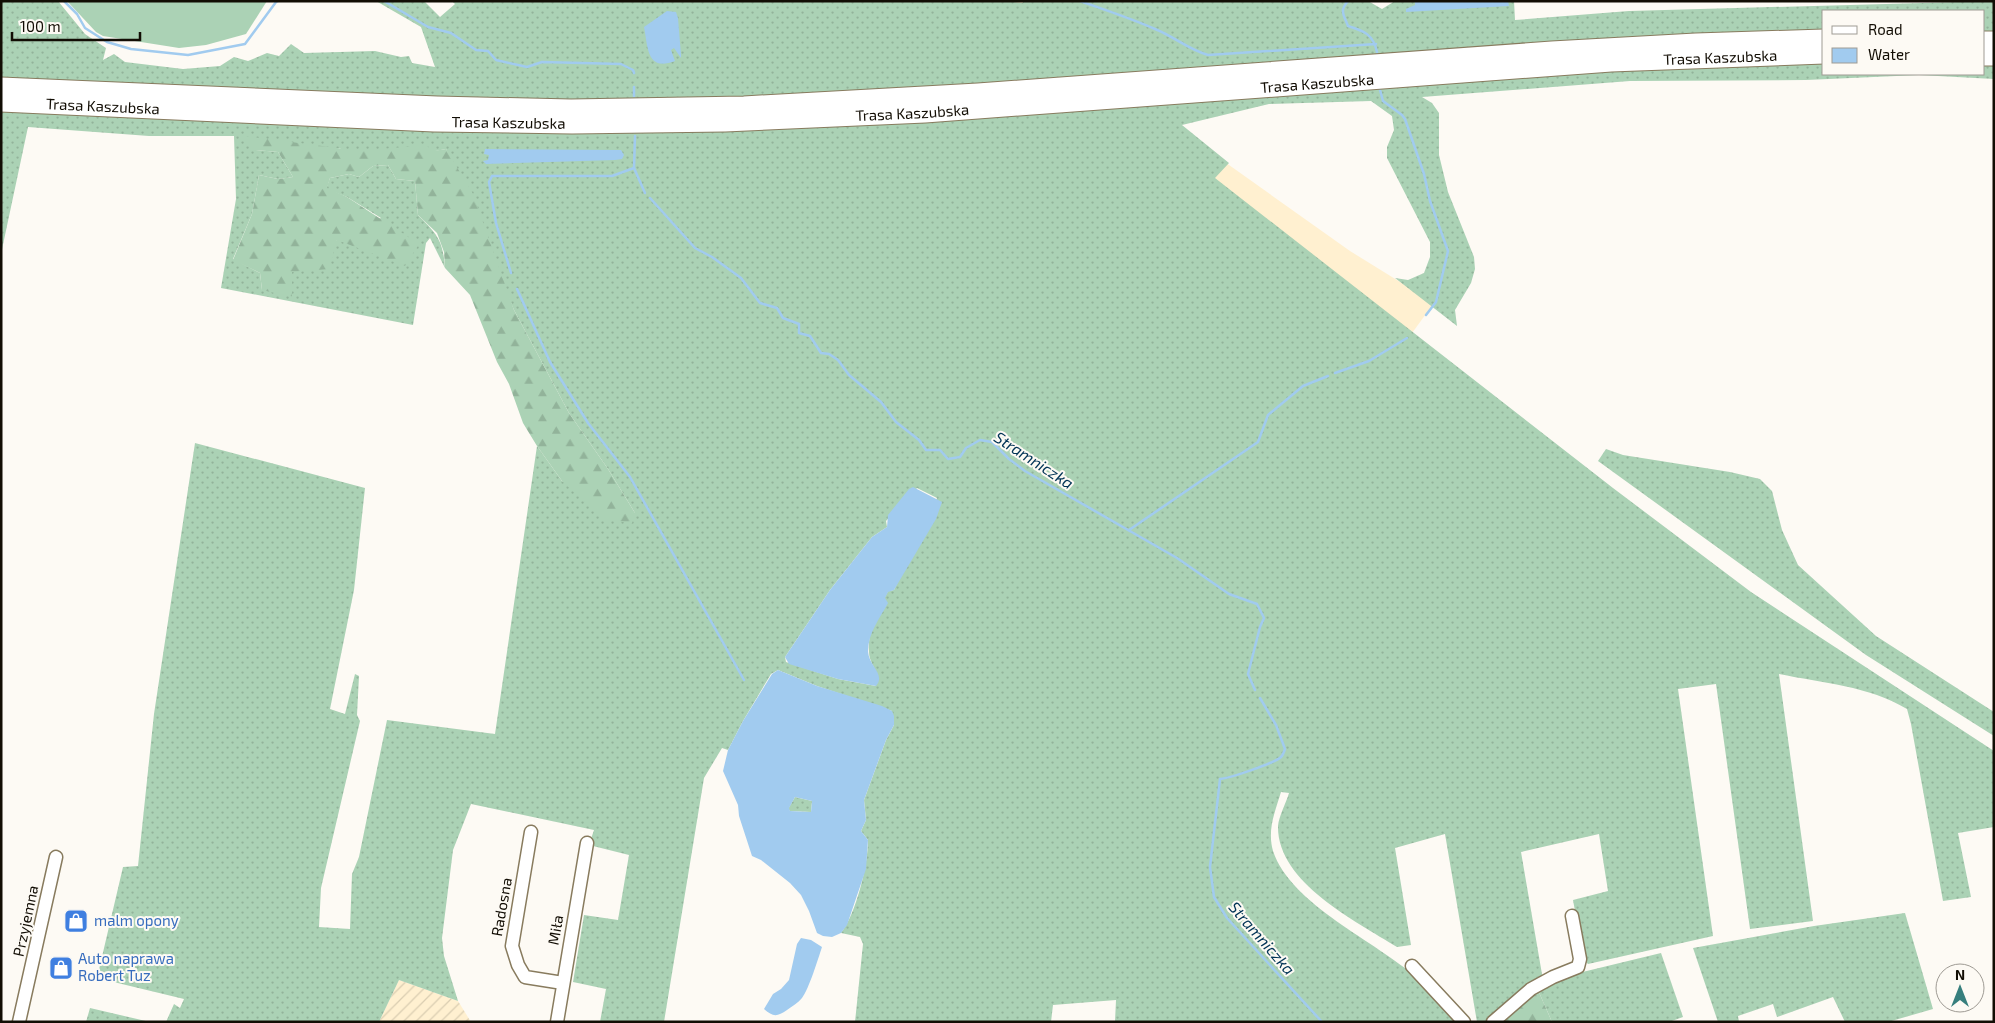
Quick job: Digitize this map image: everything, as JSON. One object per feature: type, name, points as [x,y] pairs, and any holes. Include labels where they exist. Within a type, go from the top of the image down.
[{"type":"highway","name":"Trasa Kaszubska","points":[[1,87],[463,107],[570,109],[736,106],[978,94],[1561,50],[1704,42],[1822,39]]},
{"type":"highway","name":"Trasa Kaszubska","points":[[1,102],[434,122],[572,124],[716,122],[925,112],[1602,63],[1822,54]]},
{"type":"street","name":"Radosna","points":[[532,832],[512,950],[525,977],[563,983]]},
{"type":"street","name":"Miła","points":[[557,1022],[587,843]]},
{"type":"street","name":"Przyjemna","points":[[20,1022],[56,857]]},
{"type":"street","points":[[1493,1022],[1531,989],[1578,966],[1580,959],[1572,916]]},
{"type":"street","points":[[1412,966],[1464,1022]]},
{"type":"shaded area","points":[[982,1],[1023,1],[1222,160],[1350,251],[1434,303],[1404,344]]},
{"type":"shaded area","points":[[399,980],[458,1001],[471,1022],[379,1022]]},
{"type":"green space","points":[[1,1],[58,1],[85,34],[106,48],[103,60],[114,54],[125,62],[183,69],[220,66],[234,57],[248,61],[267,53],[279,56],[291,44],[304,53],[375,51],[401,57],[409,56],[412,63],[435,67],[421,27],[376,1],[424,1],[440,17],[455,4],[452,1],[1006,1],[1023,3],[1022,1],[1368,1],[1382,9],[1395,1],[1514,1],[1515,20],[1629,11],[1994,1],[1994,79],[1919,75],[1806,80],[1630,81],[1422,97],[1432,103],[1439,113],[1439,155],[1448,192],[1474,257],[1475,269],[1471,283],[1455,310],[1457,326],[1395,278],[1408,280],[1424,273],[1430,257],[1430,242],[1387,158],[1387,147],[1394,130],[1392,116],[1371,101],[1269,104],[1182,125],[1229,163],[1215,178],[1613,488],[1751,592],[1994,751],[1994,827],[1958,833],[1971,897],[1943,901],[1907,709],[1892,701],[1861,690],[1779,674],[1813,921],[1750,929],[1716,684],[1678,689],[1713,936],[1588,964],[1584,960],[1573,900],[1608,891],[1599,834],[1521,852],[1543,980],[1487,1022],[1477,1022],[1445,834],[1395,848],[1411,945],[1397,947],[1321,898],[1290,865],[1281,846],[1278,826],[1289,793],[1281,792],[1272,821],[1271,843],[1283,870],[1297,888],[1316,905],[1417,978],[1458,1022],[1115,1022],[1116,1000],[1053,1005],[1051,1022],[855,1022],[863,944],[860,937],[841,933],[852,914],[860,889],[868,840],[861,831],[866,820],[864,800],[886,740],[894,725],[892,711],[817,686],[778,670],[771,674],[728,750],[722,748],[704,778],[664,1022],[600,1022],[606,989],[573,982],[584,915],[618,920],[629,855],[589,845],[594,830],[471,804],[453,850],[442,938],[444,956],[458,1001],[399,980],[379,1022],[166,1022],[174,1004],[180,1008],[184,999],[97,978],[123,867],[138,866],[154,714],[195,443],[365,488],[354,590],[330,709],[345,714],[355,674],[359,676],[357,715],[360,721],[321,888],[319,927],[350,929],[352,874],[359,857],[387,720],[495,734],[537,446],[562,481],[635,513],[608,469],[569,413],[514,310],[446,149],[373,163],[339,148],[256,150],[278,152],[293,177],[278,179],[259,175],[252,214],[233,259],[260,273],[262,290],[292,272],[337,240],[381,218],[347,197],[326,189],[330,178],[349,174],[359,177],[373,166],[388,165],[396,179],[415,181],[418,215],[438,238],[443,251],[445,268],[430,238],[426,243],[413,325],[221,288],[236,199],[234,136],[149,136],[28,127],[1,254]],"holes":[[[917,488],[937,498],[894,590],[888,591],[874,621],[869,652],[876,674],[876,686],[838,679],[786,662],[785,657],[830,590],[872,537],[887,527],[886,521]]]},
{"type":"green space","points":[[67,1],[267,1],[246,34],[206,45],[179,48],[103,36],[96,32]]},
{"type":"green space","points":[[244,136],[361,151],[426,145],[433,151],[446,149],[473,194],[514,310],[569,413],[608,469],[635,513],[632,523],[605,520],[562,481],[537,446],[523,423],[509,384],[497,362],[470,295],[445,268],[444,252],[437,233],[418,215],[415,181],[396,179],[388,165],[373,166],[359,177],[349,174],[330,178],[327,188],[347,197],[419,244],[405,266],[337,240],[329,269],[292,272],[292,297],[262,290],[260,273],[233,260],[252,214],[259,175],[278,179],[293,177],[278,152],[255,150]]},
{"type":"green space","points":[[1606,449],[1623,455],[1730,472],[1760,479],[1772,491],[1782,530],[1798,565],[1876,636],[1994,712],[1994,736],[1866,655],[1598,461]]},
{"type":"green space","points":[[795,797],[812,801],[811,812],[790,811],[788,809]]},
{"type":"green space","points":[[1905,913],[1933,1009],[1888,1022],[1845,1022],[1833,997],[1777,1017],[1773,1004],[1738,1016],[1739,1022],[1718,1022],[1693,948],[1814,926]]},
{"type":"green space","points":[[1661,953],[1683,1017],[1669,1022],[1552,1022],[1538,990],[1566,976]]},
{"type":"green space","points":[[1538,990],[1552,1022],[1504,1022]]},
{"type":"green space","points":[[90,1008],[150,1022],[86,1022]]},
{"type":"water","points":[[1415,1],[1508,1],[1509,6],[1406,12],[1406,9],[1415,5]]},
{"type":"water","points":[[667,11],[676,12],[678,18],[681,58],[674,48],[671,50],[675,61],[666,64],[654,61],[650,56],[644,27]]},
{"type":"water","points":[[485,149],[621,150],[624,155],[622,159],[615,160],[486,164],[483,161],[488,160],[489,155],[484,154]]},
{"type":"water","points":[[913,487],[942,502],[936,519],[894,590],[888,592],[885,598],[888,603],[870,638],[869,657],[878,674],[879,682],[876,686],[838,679],[789,664],[785,657],[830,590],[872,537],[887,527],[888,515],[909,489]]},
{"type":"water","points":[[778,670],[817,686],[882,706],[892,711],[894,716],[894,725],[886,740],[864,800],[866,820],[861,831],[868,840],[866,869],[847,925],[841,933],[832,937],[817,933],[801,895],[790,883],[761,860],[752,856],[739,816],[738,805],[723,771],[728,750],[743,721],[772,674]],"holes":[[[795,797],[812,801],[811,812],[790,811],[789,808]]]},
{"type":"water","points":[[801,938],[811,940],[822,947],[805,994],[784,1012],[778,1015],[770,1014],[764,1009],[773,994],[781,989],[789,980],[797,944]]},
{"type":"waterway","name":"Stramniczka","points":[[64,1],[77,14],[85,28],[107,42],[131,49],[188,55],[245,44],[278,1]]},
{"type":"waterway","name":"Stramniczka","points":[[384,1],[428,27],[451,33],[476,50],[488,51],[496,60],[527,67],[542,62],[621,64],[633,70],[634,73]]},
{"type":"waterway","points":[[1080,1],[1146,25],[1194,50],[1208,55],[1376,44]]},
{"type":"waterway","points":[[1348,1],[1343,10],[1348,26],[1367,34],[1373,41],[1377,52]]},
{"type":"waterway","name":"Stramniczka","points":[[634,87],[634,96]]},
{"type":"waterway","points":[[1380,90],[1383,101],[1405,119],[1424,174],[1430,201],[1448,251],[1436,302],[1426,315]]},
{"type":"waterway","name":"Stramniczka","points":[[635,136],[634,168],[645,193]]},
{"type":"waterway","points":[[511,273],[496,223],[489,182],[492,176],[612,176],[634,168]]},
{"type":"waterway","name":"Stramniczka","points":[[650,198],[695,248],[712,257],[741,278],[760,303],[777,308],[783,318],[799,324],[799,333],[810,336],[821,353],[829,354],[838,360],[849,375],[881,402],[896,422],[919,440],[926,450],[940,450],[948,459],[960,457],[966,448],[980,440],[992,442],[1009,459],[1025,471],[1177,558],[1229,594],[1257,604],[1264,618],[1248,674],[1255,690]]},
{"type":"waterway","points":[[517,289],[550,362],[588,423],[630,477],[744,680]]},
{"type":"waterway","points":[[1335,373],[1369,361],[1407,338]]},
{"type":"waterway","points":[[1129,530],[1258,442],[1268,415],[1303,386],[1328,376]]},
{"type":"waterway","name":"Stramniczka","points":[[1260,698],[1276,725],[1285,749],[1277,760],[1220,779],[1210,867],[1214,897],[1227,918],[1322,1022]]},
{"type":"place","name":"malm opony","points":[[76,921]]},
{"type":"place","name":"Auto naprawa Robert Tuz","points":[[61,968]]}]
